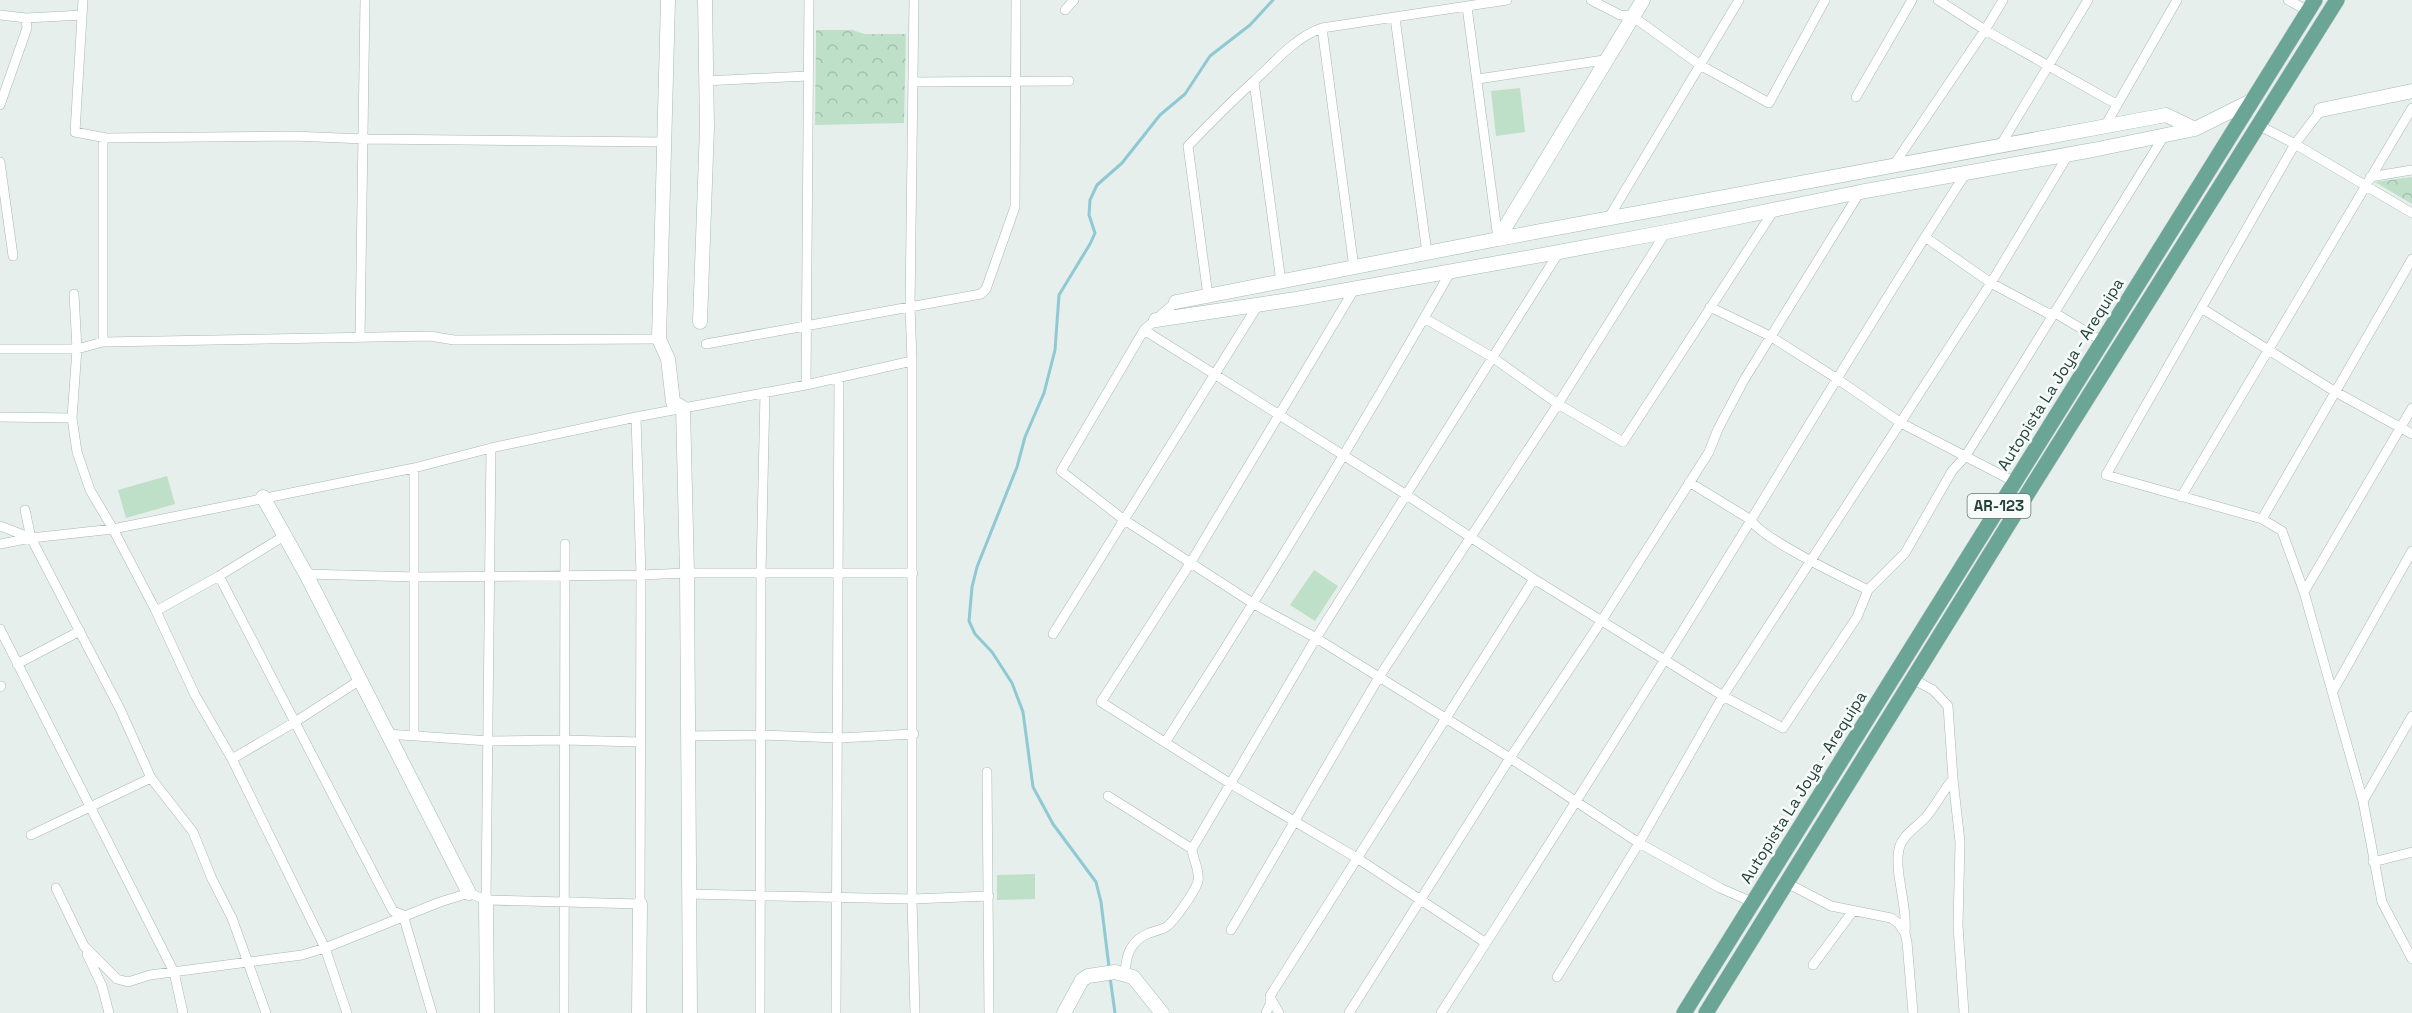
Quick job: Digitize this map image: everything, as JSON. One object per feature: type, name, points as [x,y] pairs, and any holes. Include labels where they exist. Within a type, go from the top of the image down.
[{"type":"main road","name":"AR-123","points":[[1706,1013],[2337,0]]},
{"type":"main road","name":"Autopista La Joya - Arequipa","points":[[1684,1013],[2013,481],[2312,6]]},
{"type":"street","points":[[82,0],[75,132],[103,137],[293,136],[364,140],[664,142]]},
{"type":"street","points":[[360,338],[365,0]]},
{"type":"street","points":[[668,0],[658,339],[668,359],[673,402],[683,408]]},
{"type":"street","points":[[700,322],[707,127],[705,0]]},
{"type":"street","points":[[806,385],[809,0]]},
{"type":"street","points":[[914,0],[910,306],[914,734],[912,899],[915,1013]]},
{"type":"street","points":[[706,344],[981,294],[986,289],[1014,207],[1016,0]]},
{"type":"street","points":[[1065,10],[1074,0]]},
{"type":"street","points":[[1208,296],[1188,146],[1286,49],[1312,32],[1322,28],[1507,0]]},
{"type":"street","points":[[1591,0],[1620,15],[1632,16],[1700,65],[1769,103],[1825,0]]},
{"type":"street","points":[[1498,239],[1604,60],[1643,0]]},
{"type":"street","points":[[1608,219],[1739,0]]},
{"type":"street","points":[[1856,98],[1912,0]]},
{"type":"street","points":[[1938,0],[1985,30],[2116,104]]},
{"type":"street","points":[[1893,166],[2003,0]]},
{"type":"street","points":[[2000,146],[2088,0]]},
{"type":"street","points":[[2105,126],[2176,0]]},
{"type":"street","points":[[2288,0],[2312,6]]},
{"type":"street","points":[[1467,7],[1498,239]]},
{"type":"street","points":[[0,15],[26,18],[82,15]]},
{"type":"street","points":[[0,105],[27,28],[26,18]]},
{"type":"street","points":[[1395,18],[1427,253]]},
{"type":"street","points":[[1322,28],[1354,268]]},
{"type":"street","points":[[1478,78],[1604,60]]},
{"type":"street","points":[[705,81],[807,76]]},
{"type":"street","points":[[914,81],[1070,81]]},
{"type":"street","points":[[1254,82],[1281,282]]},
{"type":"street","points":[[2412,91],[2321,110],[2295,144],[2203,309],[2174,353],[2106,475],[2262,519],[2282,531],[2304,592],[2363,801],[2382,902],[2412,959]]},
{"type":"street","points":[[1155,320],[1258,305],[1559,252],[1860,192],[2164,136],[2195,129],[2253,100]]},
{"type":"street","points":[[2181,497],[2412,108]]},
{"type":"street","points":[[1752,902],[1720,888],[1640,843],[1510,758],[1316,638],[1254,604],[1123,519],[1061,471],[1144,330],[1176,302],[1498,239],[2166,115],[2195,129]]},
{"type":"street","points":[[2260,126],[2368,181],[2412,213]]},
{"type":"street","points":[[1144,330],[1405,494],[1534,579],[1724,696],[1783,728],[1857,617],[1868,590],[1905,553],[1952,471],[1965,457],[2164,136]]},
{"type":"street","points":[[103,137],[103,342]]},
{"type":"street","points":[[1557,977],[1640,843],[1724,696],[1991,282],[2068,155]]},
{"type":"street","points":[[0,162],[13,256]]},
{"type":"street","points":[[2368,181],[2412,170]]},
{"type":"street","points":[[1441,1013],[1576,802],[1836,378],[1966,173]]},
{"type":"street","points":[[1349,1013],[1510,758],[1602,620],[1709,452],[1729,407],[1770,336],[1860,192]]},
{"type":"street","points":[[1424,318],[1492,357],[1558,404],[1623,442],[1774,210]]},
{"type":"street","points":[[1231,930],[1379,677],[1558,404],[1666,232]]},
{"type":"street","points":[[1925,237],[1991,282],[2047,313],[2055,313],[2102,341]]},
{"type":"street","points":[[1192,849],[1316,638],[1559,252]]},
{"type":"street","points":[[2262,519],[2412,259]]},
{"type":"street","points":[[1166,741],[1254,604],[1344,457],[1451,271]]},
{"type":"street","points":[[1355,288],[1191,562],[1101,702],[1231,784],[1357,858],[1486,943]]},
{"type":"street","points":[[74,294],[77,349],[72,418],[77,452],[90,490],[156,611],[195,695],[232,759],[325,948],[347,1013]]},
{"type":"street","points":[[1053,634],[1258,305]]},
{"type":"street","points":[[1710,307],[1770,336],[1901,423],[2013,481]]},
{"type":"street","points":[[2203,309],[2334,391],[2412,434]]},
{"type":"street","points":[[0,349],[77,349],[103,342],[430,336],[454,340],[658,339]]},
{"type":"street","points":[[0,544],[31,538],[113,529],[414,468],[491,448],[636,417],[806,385],[912,361]]},
{"type":"street","points":[[836,1013],[839,378]]},
{"type":"street","points":[[760,1013],[761,573],[765,392]]},
{"type":"street","points":[[683,408],[687,573],[690,1013]]},
{"type":"street","points":[[2304,592],[2412,408]]},
{"type":"street","points":[[0,417],[72,418]]},
{"type":"street","points":[[636,417],[641,575],[639,1013]]},
{"type":"street","points":[[487,1013],[491,448]]},
{"type":"street","points":[[414,468],[414,735]]},
{"type":"street","points":[[1689,482],[1751,520],[1755,527],[1868,590]]},
{"type":"street","points":[[263,497],[306,574],[469,893],[486,900],[640,904]]},
{"type":"street","points":[[24,510],[31,538],[120,709],[151,778],[193,832],[212,879],[232,918],[266,1013]]},
{"type":"street","points":[[0,526],[31,538]]},
{"type":"street","points":[[156,611],[284,536]]},
{"type":"street","points":[[564,1013],[566,544]]},
{"type":"street","points":[[2333,691],[2412,551]]},
{"type":"street","points":[[306,574],[415,577],[687,573],[913,573]]},
{"type":"street","points":[[219,576],[393,911],[403,915]]},
{"type":"street","points":[[1266,1013],[1270,1004],[1269,996],[1534,579]]},
{"type":"street","points":[[0,629],[174,972],[183,1013]]},
{"type":"street","points":[[17,664],[80,632]]},
{"type":"street","points":[[1913,679],[1933,690],[1948,706],[1960,843],[1958,926],[1964,1013]]},
{"type":"street","points":[[232,759],[360,680]]},
{"type":"street","points":[[2363,801],[2412,716]]},
{"type":"street","points":[[387,734],[489,741],[640,742]]},
{"type":"street","points":[[688,736],[761,735],[839,738],[914,734]]},
{"type":"street","points":[[987,772],[989,1013]]},
{"type":"street","points":[[31,835],[151,778]]},
{"type":"street","points":[[1913,1013],[1899,850],[1908,834],[1926,817],[1953,779]]},
{"type":"street","points":[[1108,796],[1192,849],[1199,873],[1198,883],[1192,895],[1174,920],[1166,927],[1136,941],[1126,956],[1125,974]]},
{"type":"street","points":[[2373,862],[2412,852]]},
{"type":"street","points":[[1787,883],[1831,906],[1891,918],[1905,933]]},
{"type":"street","points":[[56,888],[102,986],[110,1013]]},
{"type":"street","points":[[84,946],[117,979],[128,982],[150,975],[286,958],[325,948],[403,915],[469,893]]},
{"type":"street","points":[[689,894],[912,899],[989,896]]},
{"type":"street","points":[[1813,965],[1853,911]]},
{"type":"street","points":[[403,915],[432,1013]]},
{"type":"street","points":[[1064,1013],[1082,981],[1088,976],[1115,972],[1133,977],[1162,1013]]},
{"type":"street","points":[[1269,996],[1279,1013]]},
{"type":"green space","points":[[816,30],[852,30],[864,34],[906,34],[904,123],[815,125]]},
{"type":"green space","points":[[1520,88],[1525,132],[1496,136],[1491,91]]},
{"type":"green space","points":[[2412,177],[2412,204],[2375,182]]},
{"type":"green space","points":[[167,476],[175,504],[126,518],[118,490]]},
{"type":"green space","points":[[1314,570],[1338,586],[1315,621],[1290,605]]},
{"type":"green space","points":[[1035,874],[1035,899],[997,900],[997,875]]},
{"type":"waterway","points":[[1109,967],[1101,902],[1096,882],[1053,824],[1033,787],[1023,712],[1012,683],[992,652],[975,634],[969,621],[972,587],[977,567],[1017,467],[1025,437],[1044,393],[1055,350],[1059,295],[1095,233],[1089,215],[1090,200],[1097,185],[1122,163],[1160,115],[1185,94],[1210,56],[1250,25],[1273,0]]},
{"type":"waterway","points":[[1110,977],[1115,1013]]}]
